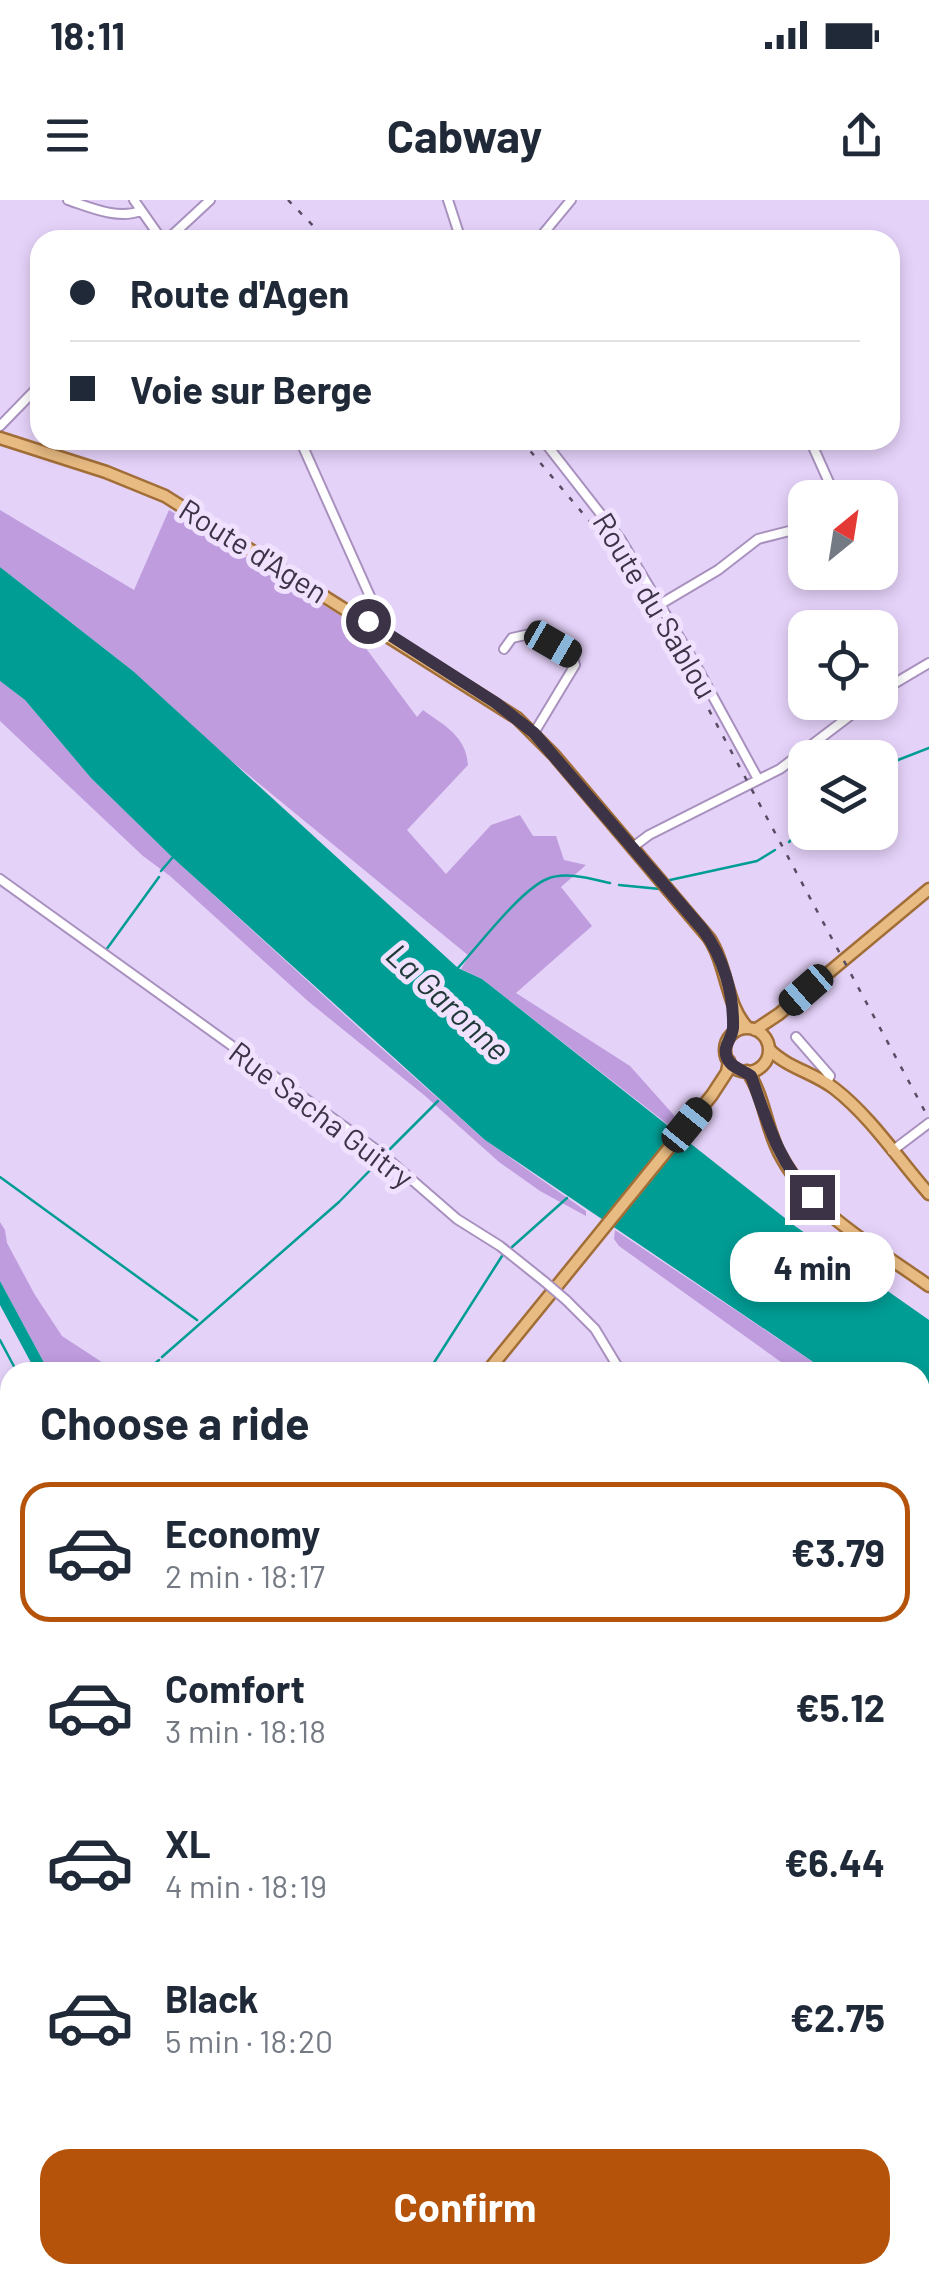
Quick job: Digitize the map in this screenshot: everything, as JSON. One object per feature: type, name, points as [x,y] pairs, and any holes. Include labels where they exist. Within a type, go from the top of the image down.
[{"type":"main road","name":"Route d'Agen","points":[[0,438],[30,448]]},
{"type":"main road","name":"Route d'Agen","points":[[36,450],[150,488],[372,611],[380,629],[496,703],[534,733],[709,938],[738,1014],[752,1029]]},
{"type":"main road","points":[[496,1362],[710,1097],[727,1072],[726,1049],[732,1034],[752,1029],[806,990],[929,888]]},
{"type":"main road","name":"Route d'Agen","points":[[724,969],[732,1034]]},
{"type":"main road","points":[[710,1097],[752,1068],[768,1045],[775,1025],[806,990]]},
{"type":"main road","points":[[752,1029],[806,1073]]},
{"type":"main road","points":[[729,1062],[752,1068],[773,1064],[826,1082],[849,1101],[929,1194]]},
{"type":"main road","points":[[752,1068],[764,1116],[781,1157],[812,1197],[929,1286]]},
{"type":"street","points":[[68,200],[115,213],[130,215],[140,211]]},
{"type":"street","points":[[134,200],[156,230]]},
{"type":"street","points":[[176,230],[210,200]]},
{"type":"street","points":[[448,200],[458,230]]},
{"type":"street","points":[[546,230],[571,200]]},
{"type":"street","points":[[0,426],[30,395]]},
{"type":"street","points":[[304,450],[372,611]]},
{"type":"street","name":"Route du Sablou","points":[[550,450],[620,540],[758,779]]},
{"type":"street","points":[[814,450],[828,480]]},
{"type":"street","points":[[658,605],[718,570],[758,539],[788,531]]},
{"type":"street","points":[[504,649],[512,638],[534,633],[572,655],[574,660],[575,665],[534,733]]},
{"type":"street","points":[[898,681],[929,663]]},
{"type":"street","points":[[632,847],[649,834],[790,762],[842,720]]},
{"type":"street","name":"Rue Sacha Guitry","points":[[0,879],[380,1153],[456,1219],[500,1246],[595,1329],[615,1362]]},
{"type":"street","points":[[796,1037],[830,1076],[826,1082]]},
{"type":"street","points":[[892,1151],[929,1122]]},
{"type":"shaded area","points":[[0,510],[134,590],[169,510],[359,627],[370,641],[365,647],[417,717],[423,710],[446,727],[459,739],[466,755],[468,765],[407,830],[446,874],[491,825],[520,815],[533,836],[556,836],[564,860],[586,865],[561,887],[592,926],[516,993],[630,1066],[680,1122],[675,1130],[482,979],[461,969],[469,956],[217,749],[133,671],[0,567]]},
{"type":"shaded area","points":[[0,681],[25,700],[91,778],[173,858],[371,1039],[485,1140],[586,1211],[586,1216],[540,1191],[499,1162],[143,856],[0,721]]},
{"type":"shaded area","points":[[0,1222],[35,1295],[62,1336],[102,1362],[44,1362],[0,1281]]},
{"type":"shaded area","points":[[615,1230],[813,1362],[781,1362],[614,1239]]},
{"type":"water","name":"La Garonne","points":[[0,567],[133,671],[458,968],[482,979],[795,1226],[929,1320],[929,1362],[813,1362],[485,1140],[173,858],[91,778],[25,700],[0,681]]},
{"type":"water","points":[[0,1281],[44,1362],[31,1362],[0,1305]]},
{"type":"waterway","points":[[898,760],[929,748]]},
{"type":"waterway","points":[[670,880],[757,861],[775,850]]},
{"type":"waterway","points":[[161,871],[173,857]]},
{"type":"waterway","name":"La Garonne","points":[[456,970],[536,885],[554,877],[570,876],[610,883]]},
{"type":"waterway","points":[[106,950],[159,877]]},
{"type":"waterway","points":[[619,885],[660,889]]},
{"type":"waterway","points":[[387,1152],[438,1101]]},
{"type":"waterway","points":[[162,1357],[339,1202],[383,1157]]},
{"type":"waterway","points":[[0,1177],[197,1320]]},
{"type":"waterway","points":[[512,1247],[567,1198]]},
{"type":"waterway","points":[[434,1362],[502,1256]]},
{"type":"waterway","points":[[0,1340],[12,1362]]},
{"type":"railway","points":[[288,200],[317,230]]},
{"type":"railway","points":[[529,450],[596,529],[667,632],[929,1119]]},
{"type":"route","points":[[368,621],[496,703],[534,733],[703,930],[724,969],[733,1030],[726,1046],[727,1058],[751,1076],[776,1149],[812,1197]]}]
